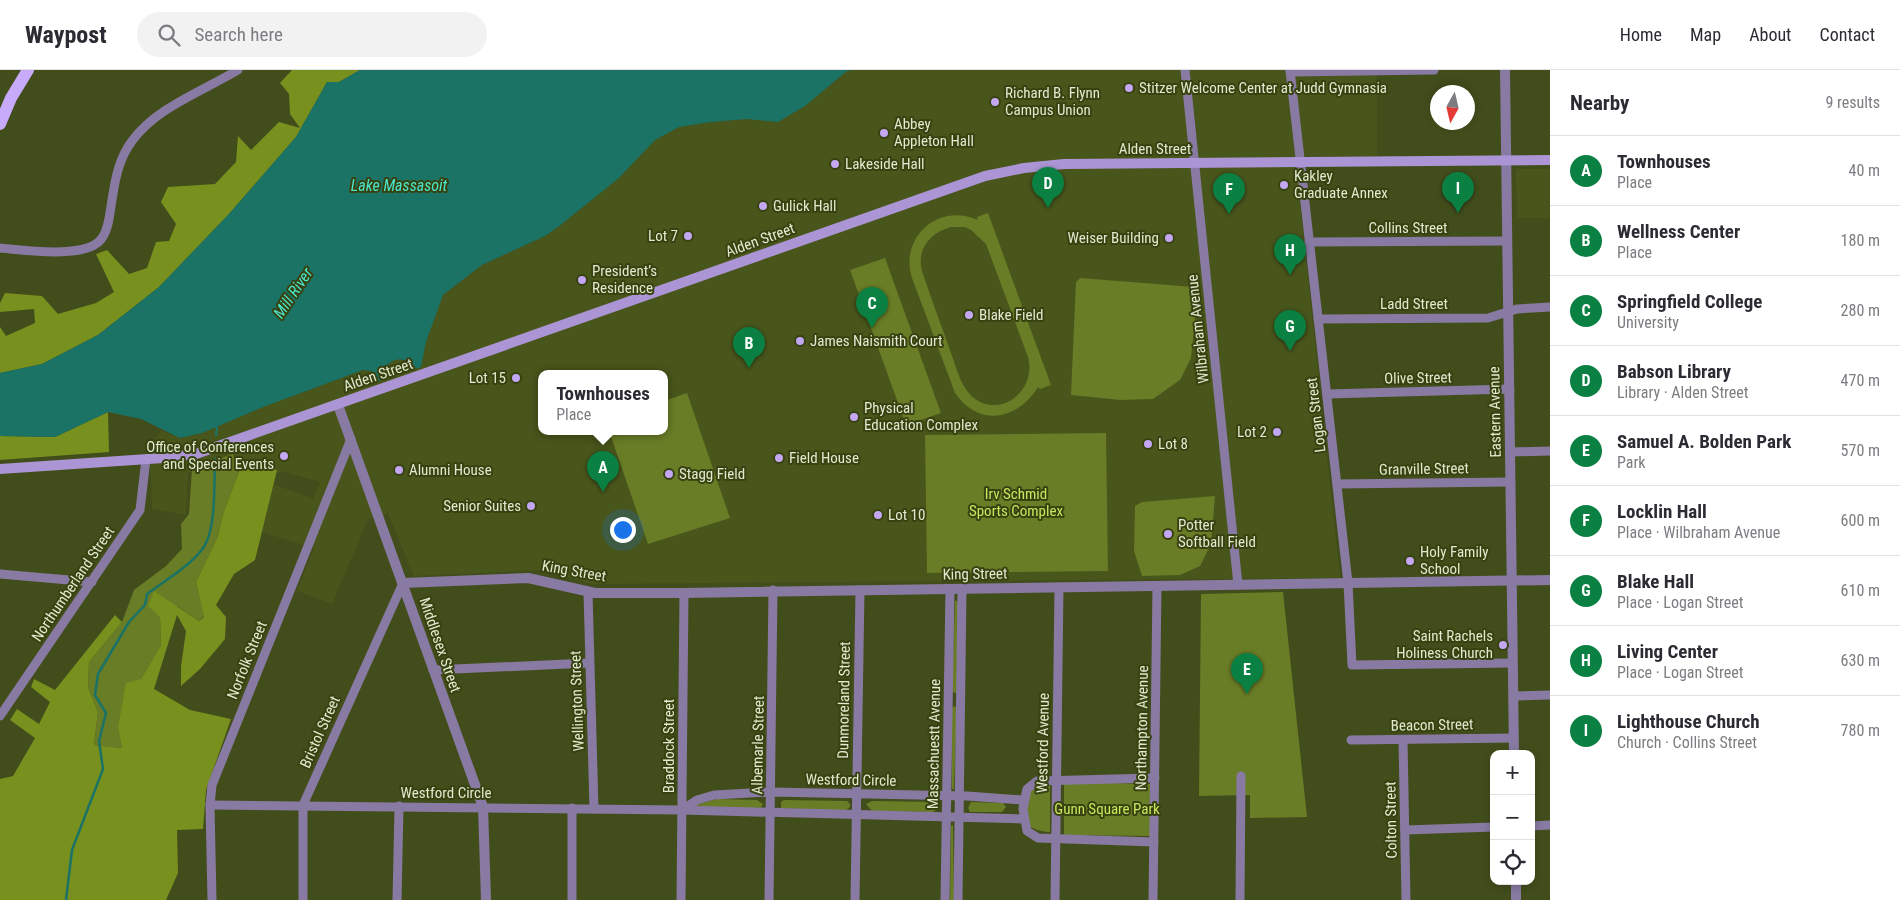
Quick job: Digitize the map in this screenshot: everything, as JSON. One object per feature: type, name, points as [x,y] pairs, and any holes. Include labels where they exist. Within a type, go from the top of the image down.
[{"type":"main road","points":[[0,124],[11,98],[28,70]]},
{"type":"main road","name":"Alden Street","points":[[0,469],[196,454],[985,176],[1015,169],[1057,165],[1550,160]]},
{"type":"street","points":[[0,248],[68,251],[86,249],[97,244],[106,232],[121,159],[135,137],[157,117],[238,70]]},
{"type":"street","name":"Wilbraham Avenue","points":[[1185,70],[1238,585]]},
{"type":"street","points":[[1290,71],[1434,70]]},
{"type":"street","name":"Eastern Avenue","points":[[1505,70],[1514,750]]},
{"type":"street","name":"Logan Street","points":[[1290,71],[1348,583],[1352,665],[1513,663]]},
{"type":"street","name":"Collins Street","points":[[1309,242],[1507,241]]},
{"type":"street","name":"Ladd Street","points":[[1318,319],[1488,318],[1517,309],[1550,306]]},
{"type":"street","name":"Olive Street","points":[[1327,394],[1510,389]]},
{"type":"street","name":"Middlesex Street","points":[[338,405],[483,807],[486,900]]},
{"type":"street","name":"Norfolk Street","points":[[212,900],[210,806],[214,781],[351,439]]},
{"type":"street","points":[[1511,452],[1550,451]]},
{"type":"street","name":"Northumberland Street","points":[[0,716],[140,510],[146,459]]},
{"type":"street","name":"Granville Street","points":[[1337,484],[1511,482]]},
{"type":"street","points":[[0,574],[92,582]]},
{"type":"street","name":"King Street","points":[[403,583],[528,578],[588,592],[684,593],[773,590],[1550,580]]},
{"type":"street","name":"Bristol Street","points":[[303,900],[302,805],[403,583]]},
{"type":"street","name":"Northampton Avenue","points":[[1153,900],[1157,586]]},
{"type":"street","name":"Westford Avenue","points":[[1055,900],[1059,587]]},
{"type":"street","name":"Massachuestt Avenue","points":[[945,900],[950,589]]},
{"type":"street","points":[[958,900],[962,589]]},
{"type":"street","name":"Albemarle Street","points":[[769,900],[773,590]]},
{"type":"street","name":"Dunmoreland Street","points":[[855,900],[860,590]]},
{"type":"street","name":"Wellington Street","points":[[588,592],[594,808]]},
{"type":"street","name":"Braddock Street","points":[[681,900],[684,593]]},
{"type":"street","points":[[433,670],[589,663]]},
{"type":"street","points":[[1513,696],[1550,695]]},
{"type":"street","points":[[948,700],[961,700]]},
{"type":"street","name":"Beacon Street","points":[[1351,740],[1514,738]]},
{"type":"street","name":"Colton Street","points":[[1403,740],[1406,900]]},
{"type":"street","points":[[1240,900],[1242,776]]},
{"type":"street","points":[[1154,842],[1056,840],[1032,835],[1027,831],[1024,819],[1024,800],[1027,789],[1031,784],[1056,779],[1155,778]]},
{"type":"street","name":"Westford Circle","points":[[682,810],[697,800],[714,794],[771,792],[960,796],[1024,800]]},
{"type":"street","name":"Westford Circle","points":[[210,806],[594,808],[1024,819]]},
{"type":"street","points":[[397,900],[399,806]]},
{"type":"street","points":[[572,808],[572,900]]},
{"type":"street","points":[[1535,826],[1550,825]]},
{"type":"street","points":[[1404,830],[1490,827]]},
{"type":"street","points":[[1516,885],[1516,900]]},
{"type":"shaded area","points":[[854,70],[1377,70],[1377,156],[1295,156],[1340,578],[592,584],[540,570],[414,576],[388,513],[368,519],[332,604],[297,591],[314,548],[254,530],[271,483],[313,499],[320,482],[284,472],[246,478],[237,457],[188,473],[186,515],[152,509],[150,449],[161,430],[180,438],[202,433],[263,407],[363,370],[372,371],[374,382],[386,378],[385,369],[389,362],[398,359],[421,367],[426,342],[443,295],[482,265],[545,236],[558,227],[619,178],[655,140],[679,127],[711,122],[747,119],[778,122],[805,106],[847,71]]},
{"type":"shaded area","points":[[1516,169],[1550,169],[1550,218],[1517,218]]},
{"type":"green space","points":[[292,70],[360,70],[339,82],[327,82],[296,137],[229,214],[159,287],[98,335],[42,364],[0,373],[0,327],[6,336],[35,323],[34,309],[0,312],[0,303],[5,293],[42,296],[58,314],[96,303],[114,292],[96,254],[107,250],[129,274],[147,268],[156,242],[169,241],[176,224],[161,202],[168,187],[215,184],[236,162],[238,136],[251,150],[279,122],[300,128],[290,114],[289,94],[280,83]]},
{"type":"green space","points":[[988,213],[1051,385],[1040,389],[1038,387],[1020,407],[998,416],[975,411],[955,393],[912,278],[910,263],[911,249],[917,237],[926,227],[937,220],[949,216],[963,216],[978,220],[977,217]],"holes":[[[951,227],[965,227],[986,244],[1028,357],[1029,370],[1026,382],[1020,393],[1011,400],[1001,404],[989,405],[978,401],[962,383],[921,266],[923,251],[930,238]]]},
{"type":"green space","points":[[885,258],[941,413],[906,425],[850,270]]},
{"type":"green space","points":[[1080,278],[1194,287],[1195,321],[1191,358],[1180,380],[1153,399],[1121,400],[1071,395],[1076,282]]},
{"type":"green space","name":"Stagg Field","points":[[687,393],[730,518],[648,544],[610,435],[668,435],[668,400]]},
{"type":"green space","points":[[108,412],[109,452],[0,460],[0,436],[55,437]]},
{"type":"green space","name":"Irv Schmid Sports Complex","points":[[1106,433],[1108,571],[927,573],[925,435]]},
{"type":"green space","points":[[233,454],[238,473],[223,514],[218,536],[196,582],[204,616],[199,621],[177,606],[160,617],[161,645],[141,679],[118,728],[122,748],[94,745],[98,712],[88,687],[89,662],[122,622],[134,590],[166,566],[182,549],[181,524],[189,514],[192,469]]},
{"type":"green space","points":[[243,460],[277,470],[255,560],[234,574],[216,605],[226,617],[225,639],[200,669],[181,686],[181,666],[186,631],[177,615],[154,689],[190,710],[231,719],[206,790],[203,829],[177,830],[178,873],[166,900],[0,900],[0,779],[13,776],[35,738],[10,720],[17,709],[39,724],[50,702],[31,687],[34,679],[55,690],[115,615],[122,622],[89,662],[88,687],[98,712],[94,745],[122,748],[118,728],[126,683],[141,679],[161,645],[160,617],[148,606],[154,591],[199,621],[204,617],[196,582],[218,536],[223,514]]},
{"type":"green space","points":[[1215,496],[1211,544],[1200,566],[1180,575],[1142,576],[1134,551],[1135,506],[1142,502]]},
{"type":"green space","points":[[1283,592],[1307,817],[1250,818],[1250,795],[1199,796],[1201,594]]},
{"type":"green space","points":[[955,600],[958,602],[957,693],[952,692]]},
{"type":"green space","points":[[954,706],[957,708],[954,790],[952,788],[952,708]]},
{"type":"green space","name":"Gunn Square Park","points":[[1064,782],[1151,784],[1150,836],[1064,835]]},
{"type":"green space","points":[[1050,784],[1050,832],[1044,832],[1033,828],[1024,821],[1019,810],[1019,804],[1032,790]]},
{"type":"green space","points":[[717,799],[757,800],[763,804],[761,808],[694,810],[692,806]]},
{"type":"green space","points":[[784,800],[847,801],[850,807],[845,811],[781,808],[781,802]]},
{"type":"green space","points":[[872,801],[934,802],[939,808],[933,812],[872,811],[866,804]]},
{"type":"green space","points":[[971,802],[1003,803],[1006,807],[1002,812],[970,812],[968,808]]},
{"type":"green space","points":[[953,825],[954,900],[950,900],[951,826]]},
{"type":"water","name":"Lake Massasoit","points":[[360,70],[854,70],[847,71],[805,106],[778,122],[747,119],[711,122],[679,127],[655,140],[619,178],[558,227],[545,236],[482,265],[443,295],[426,342],[421,367],[411,370],[409,361],[395,360],[385,369],[387,378],[374,382],[372,371],[363,370],[263,407],[202,433],[180,438],[141,419],[108,412],[55,437],[0,436],[0,373],[42,364],[98,335],[159,287],[229,214],[296,137],[327,82],[339,82]]},
{"type":"waterway","points":[[216,435],[217,427]]},
{"type":"waterway","points":[[66,900],[72,850],[103,769],[99,741],[106,713],[95,695],[98,674],[129,622],[145,605],[147,594],[188,564],[202,550],[206,543],[213,514],[215,459]]},
{"type":"place","name":"Stitzer Welcome Center at Judd Gymnasia","points":[[1129,88]]},
{"type":"place","name":"Richard B. Flynn Campus Union","points":[[995,102]]},
{"type":"place","name":"Abbey Appleton Hall","points":[[884,133]]},
{"type":"place","name":"Lakeside Hall","points":[[835,164]]},
{"type":"place","name":"Kakley Graduate Annex","points":[[1284,185]]},
{"type":"place","name":"Gulick Hall","points":[[763,206]]},
{"type":"place","name":"Babson Library","points":[[1048,208]]},
{"type":"place","name":"Lighthouse Church","points":[[1458,213]]},
{"type":"place","name":"Locklin Hall","points":[[1229,214]]},
{"type":"place","name":"Lot 7","points":[[688,236]]},
{"type":"place","name":"Weiser Building","points":[[1169,238]]},
{"type":"place","name":"Living Center","points":[[1290,275]]},
{"type":"place","name":"President’s Residence","points":[[582,280]]},
{"type":"place","name":"Blake Field","points":[[969,315]]},
{"type":"place","name":"Springfield College","points":[[872,328]]},
{"type":"place","name":"James Naismith Court","points":[[800,341]]},
{"type":"place","name":"Blake Hall","points":[[1290,351]]},
{"type":"place","name":"Wellness Center","points":[[749,368]]},
{"type":"place","name":"Lot 15","points":[[516,378]]},
{"type":"place","name":"Physical Education Complex","points":[[854,417]]},
{"type":"place","name":"Lot 2","points":[[1277,432]]},
{"type":"place","name":"Lot 8","points":[[1148,444]]},
{"type":"place","name":"Office of Conferences and Special Events","points":[[284,456]]},
{"type":"place","name":"Field House","points":[[779,458]]},
{"type":"place","name":"Alumni House","points":[[399,470]]},
{"type":"place","name":"Stagg Field","points":[[669,474]]},
{"type":"place","name":"Townhouses","points":[[603,492]]},
{"type":"place","name":"Senior Suites","points":[[531,506]]},
{"type":"place","name":"Lot 10","points":[[878,515]]},
{"type":"place","name":"Potter Softball Field","points":[[1168,534]]},
{"type":"place","name":"Holy Family School","points":[[1410,561]]},
{"type":"place","name":"Saint Rachels Holiness Church","points":[[1503,645]]},
{"type":"place","name":"Samuel A. Bolden Park","points":[[1247,694]]},
{"type":"water label","name":"Mill River","points":[[293,293]]}]
